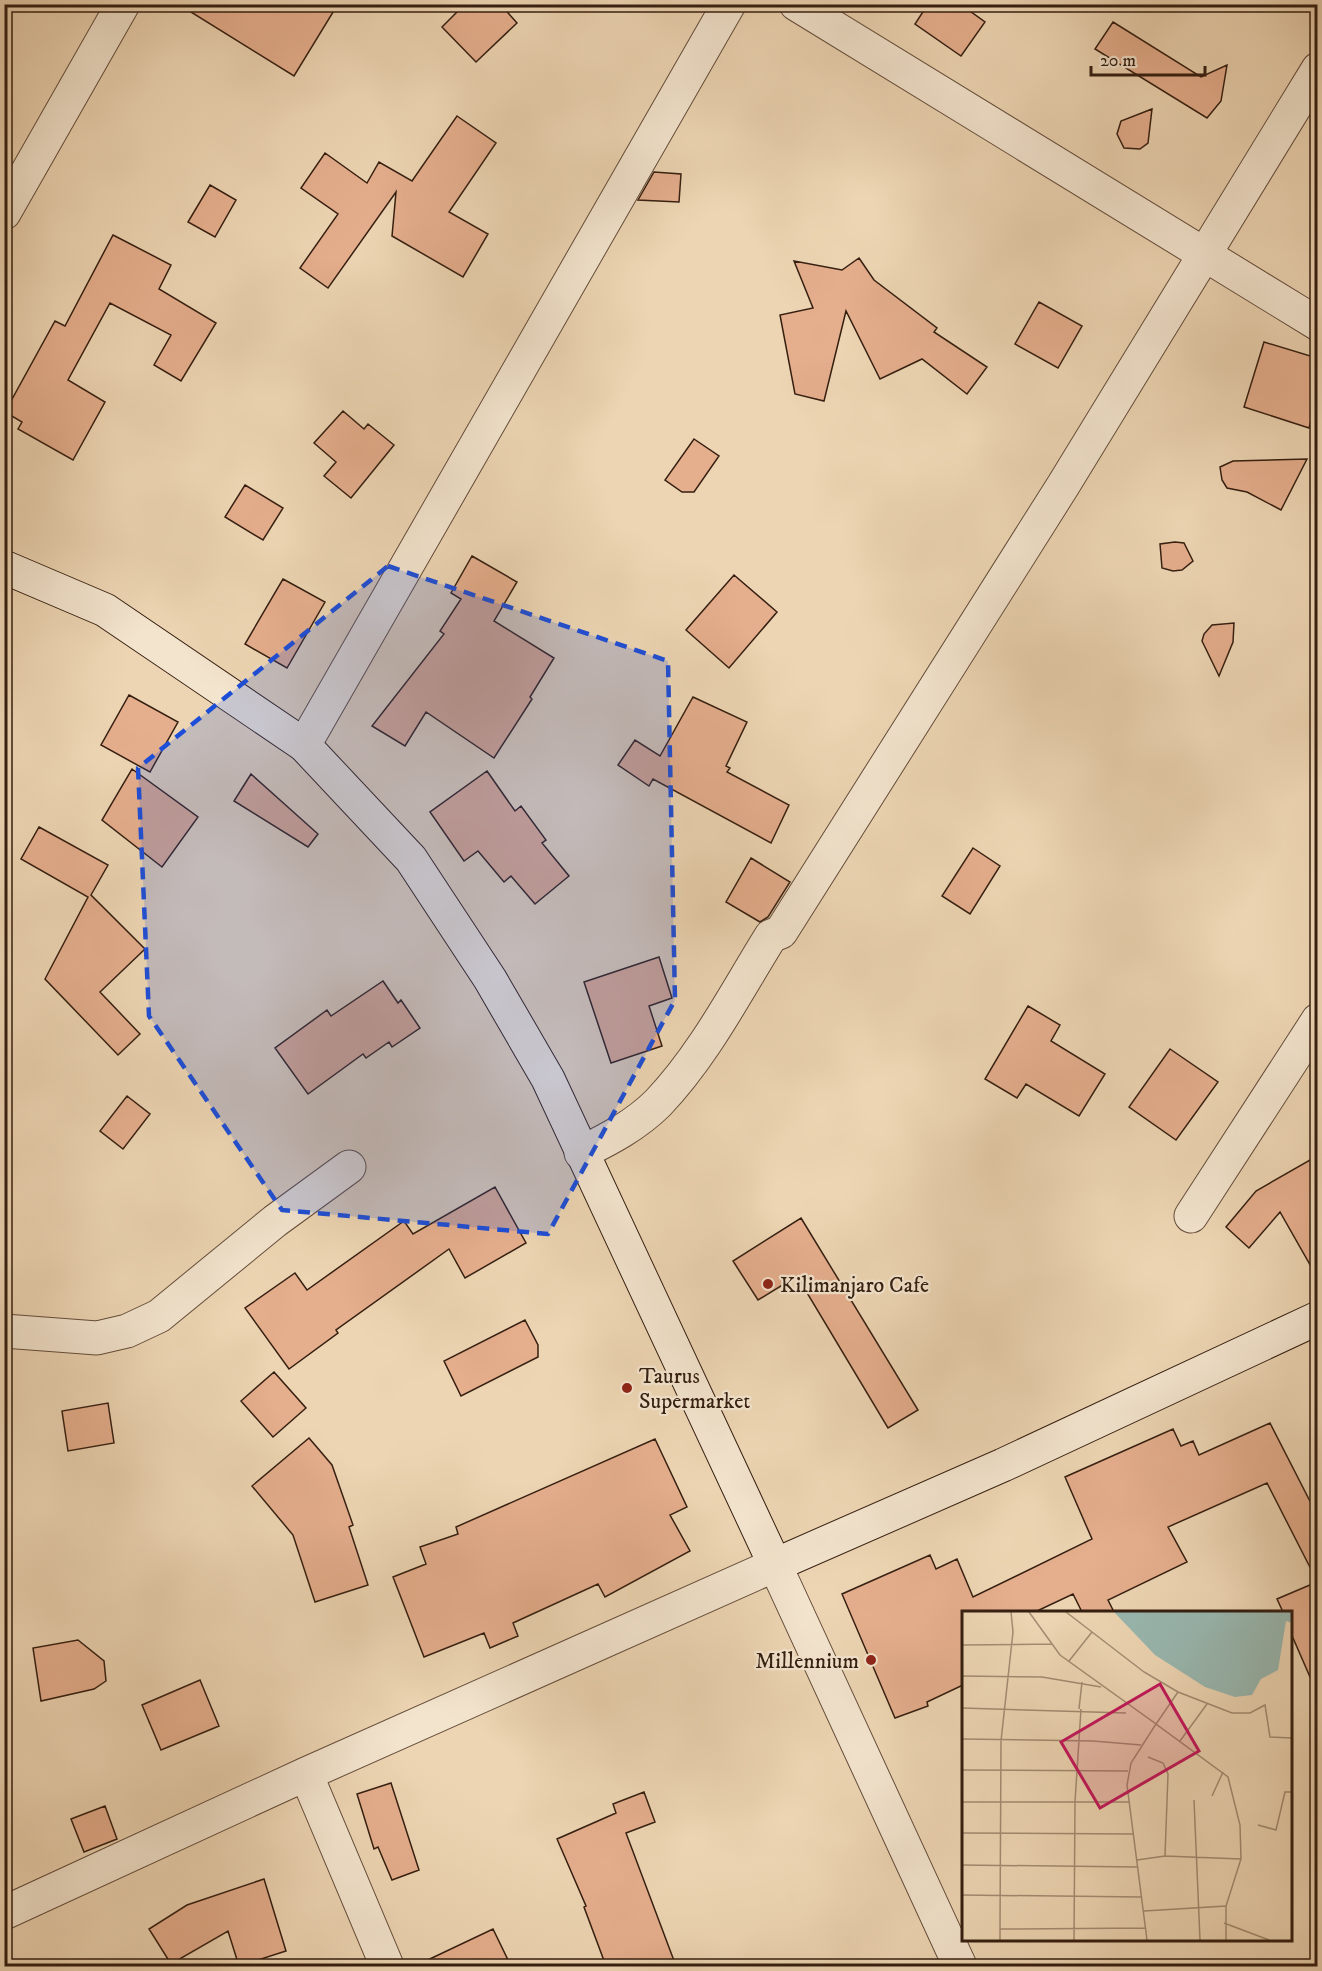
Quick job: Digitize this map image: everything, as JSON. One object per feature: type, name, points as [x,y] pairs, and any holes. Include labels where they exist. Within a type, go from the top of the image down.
[{"type":"street","points":[[4,213],[123,4]]},
{"type":"street","points":[[304,745],[729,4]]},
{"type":"street","points":[[796,4],[1317,324]]},
{"type":"street","points":[[581,1153],[621,1133],[657,1104],[691,1063],[771,936],[782,932],[1064,484],[1317,69]]},
{"type":"street","points":[[4,567],[105,610],[304,745],[411,859],[490,979],[548,1079],[960,1966]]},
{"type":"street","points":[[1191,1216],[1317,1020]]},
{"type":"street","points":[[4,1331],[97,1338],[127,1331],[159,1316],[275,1221],[350,1167]]},
{"type":"street","points":[[4,1913],[306,1774],[1003,1465],[1317,1318]]},
{"type":"street","points":[[306,1774],[387,1966]]},
{"type":"highlighted area","points":[[388,566],[668,661],[675,1000],[548,1234],[282,1210],[149,1016],[138,768]]},
{"type":"building","points":[[178,4],[338,4],[294,76]]},
{"type":"building","points":[[465,4],[500,4],[517,23],[476,62],[442,27]]},
{"type":"building","points":[[928,4],[960,4],[985,22],[961,56],[915,24]]},
{"type":"building","points":[[1113,22],[1201,77],[1227,65],[1221,101],[1207,118],[1095,49]]},
{"type":"building","points":[[1152,109],[1148,143],[1140,149],[1124,148],[1117,134],[1121,121]]},
{"type":"building","points":[[457,116],[496,143],[449,212],[488,234],[463,277],[392,236],[396,192],[328,288],[300,268],[338,214],[301,188],[325,153],[367,183],[379,162],[412,181]]},
{"type":"building","points":[[654,172],[681,174],[679,202],[638,200]]},
{"type":"building","points":[[210,185],[236,200],[215,237],[188,222]]},
{"type":"building","points":[[113,235],[171,265],[159,289],[216,323],[181,381],[154,365],[171,335],[110,303],[68,380],[105,402],[73,460],[18,429],[22,422],[5,412],[55,321],[65,326]]},
{"type":"building","points":[[859,258],[874,280],[937,328],[934,332],[987,367],[967,394],[922,359],[880,379],[846,311],[824,401],[795,394],[780,315],[813,308],[794,261],[842,270]]},
{"type":"building","points":[[1039,302],[1082,326],[1058,368],[1015,344]]},
{"type":"building","points":[[1264,342],[1317,358],[1317,399],[1309,428],[1244,407]]},
{"type":"building","points":[[343,411],[364,429],[368,424],[394,445],[351,498],[324,476],[336,462],[314,443]]},
{"type":"building","points":[[694,439],[719,456],[694,492],[682,492],[665,480]]},
{"type":"building","points":[[1307,459],[1281,510],[1247,492],[1227,488],[1222,480],[1220,467],[1233,461]]},
{"type":"building","points":[[245,485],[283,508],[263,540],[225,517]]},
{"type":"building","points":[[1184,543],[1193,561],[1182,570],[1173,571],[1162,568],[1160,544]]},
{"type":"building","points":[[472,556],[517,582],[494,621],[554,658],[530,697],[532,699],[494,758],[426,712],[405,746],[372,726],[444,634],[440,631],[461,599],[451,593]]},
{"type":"building","points":[[734,575],[777,612],[729,668],[686,630]]},
{"type":"building","points":[[283,579],[325,602],[287,668],[245,644]]},
{"type":"building","points":[[1234,623],[1233,642],[1219,676],[1202,641],[1204,634],[1212,625]]},
{"type":"building","points":[[129,695],[178,722],[150,772],[101,745]]},
{"type":"building","points":[[693,697],[747,722],[726,766],[730,768],[727,772],[789,805],[771,843],[653,779],[649,786],[618,765],[635,740],[660,756]]},
{"type":"building","points":[[132,769],[198,817],[162,867],[102,820]]},
{"type":"building","points":[[487,771],[515,811],[521,806],[546,840],[542,843],[569,876],[535,904],[511,876],[504,882],[478,851],[464,861],[430,812]]},
{"type":"building","points":[[251,774],[318,834],[308,847],[234,801]]},
{"type":"building","points":[[39,827],[108,865],[91,895],[145,949],[100,992],[140,1034],[118,1055],[45,979],[88,897],[21,859]]},
{"type":"building","points":[[973,848],[1000,866],[970,914],[942,896]]},
{"type":"building","points":[[751,858],[790,882],[768,917],[760,922],[726,902]]},
{"type":"building","points":[[659,957],[672,998],[649,1006],[662,1046],[611,1063],[584,982]]},
{"type":"building","points":[[383,981],[398,1003],[401,1000],[420,1028],[392,1047],[389,1042],[366,1058],[363,1054],[308,1094],[275,1048],[327,1010],[331,1016]]},
{"type":"building","points":[[1028,1006],[1060,1025],[1051,1041],[1105,1074],[1079,1116],[1026,1084],[1017,1098],[985,1079]]},
{"type":"building","points":[[1170,1049],[1218,1082],[1176,1140],[1129,1107]]},
{"type":"building","points":[[127,1096],[150,1114],[123,1149],[100,1131]]},
{"type":"building","points":[[1317,1156],[1317,1277],[1280,1212],[1249,1248],[1226,1227],[1256,1191]]},
{"type":"building","points":[[495,1187],[526,1243],[465,1278],[449,1249],[336,1330],[338,1333],[289,1369],[245,1308],[295,1273],[307,1290],[404,1221],[413,1234]]},
{"type":"building","points":[[801,1218],[918,1410],[888,1428],[797,1276],[758,1300],[733,1261]]},
{"type":"building","points":[[525,1320],[538,1345],[538,1357],[461,1396],[444,1361]]},
{"type":"building","points":[[274,1372],[306,1408],[273,1437],[241,1401]]},
{"type":"building","points":[[108,1403],[114,1443],[68,1451],[62,1411]]},
{"type":"building","points":[[1270,1423],[1317,1515],[1317,1581],[1267,1483],[1168,1527],[1187,1562],[1108,1600],[1114,1611],[1082,1611],[1073,1594],[1037,1611],[962,1611],[962,1685],[927,1702],[928,1706],[895,1718],[842,1594],[930,1555],[936,1569],[957,1559],[973,1597],[1092,1539],[1065,1477],[1173,1429],[1181,1446],[1193,1441],[1199,1455]]},
{"type":"building","points":[[309,1438],[332,1465],[353,1525],[349,1527],[368,1585],[315,1602],[293,1535],[252,1486]]},
{"type":"building","points":[[655,1439],[687,1507],[670,1515],[690,1551],[605,1597],[598,1584],[513,1623],[518,1636],[490,1648],[484,1633],[424,1657],[393,1577],[426,1564],[420,1547],[458,1534],[456,1527]]},
{"type":"building","points":[[1317,1582],[1317,1693],[1292,1636],[1292,1611],[1283,1611],[1277,1599]]},
{"type":"building","points":[[78,1640],[104,1661],[106,1681],[94,1689],[41,1701],[33,1648]]},
{"type":"building","points":[[200,1680],[219,1726],[161,1750],[142,1705]]},
{"type":"building","points":[[391,1783],[419,1870],[392,1880],[378,1847],[374,1849],[357,1794]]},
{"type":"building","points":[[644,1792],[655,1822],[626,1833],[676,1966],[606,1966],[584,1907],[586,1906],[557,1839],[616,1813],[613,1804]]},
{"type":"building","points":[[105,1806],[117,1839],[84,1852],[71,1819]]},
{"type":"building","points":[[264,1879],[286,1951],[239,1966],[228,1931],[171,1964],[149,1929],[187,1905]]},
{"type":"building","points":[[493,1929],[511,1966],[415,1966]]},
{"type":"place","name":"Kilimanjaro Cafe","points":[[768,1284]]},
{"type":"place","name":"Taurus Supermarket","points":[[627,1388]]},
{"type":"place","name":"Millennium","points":[[871,1660]]}]
